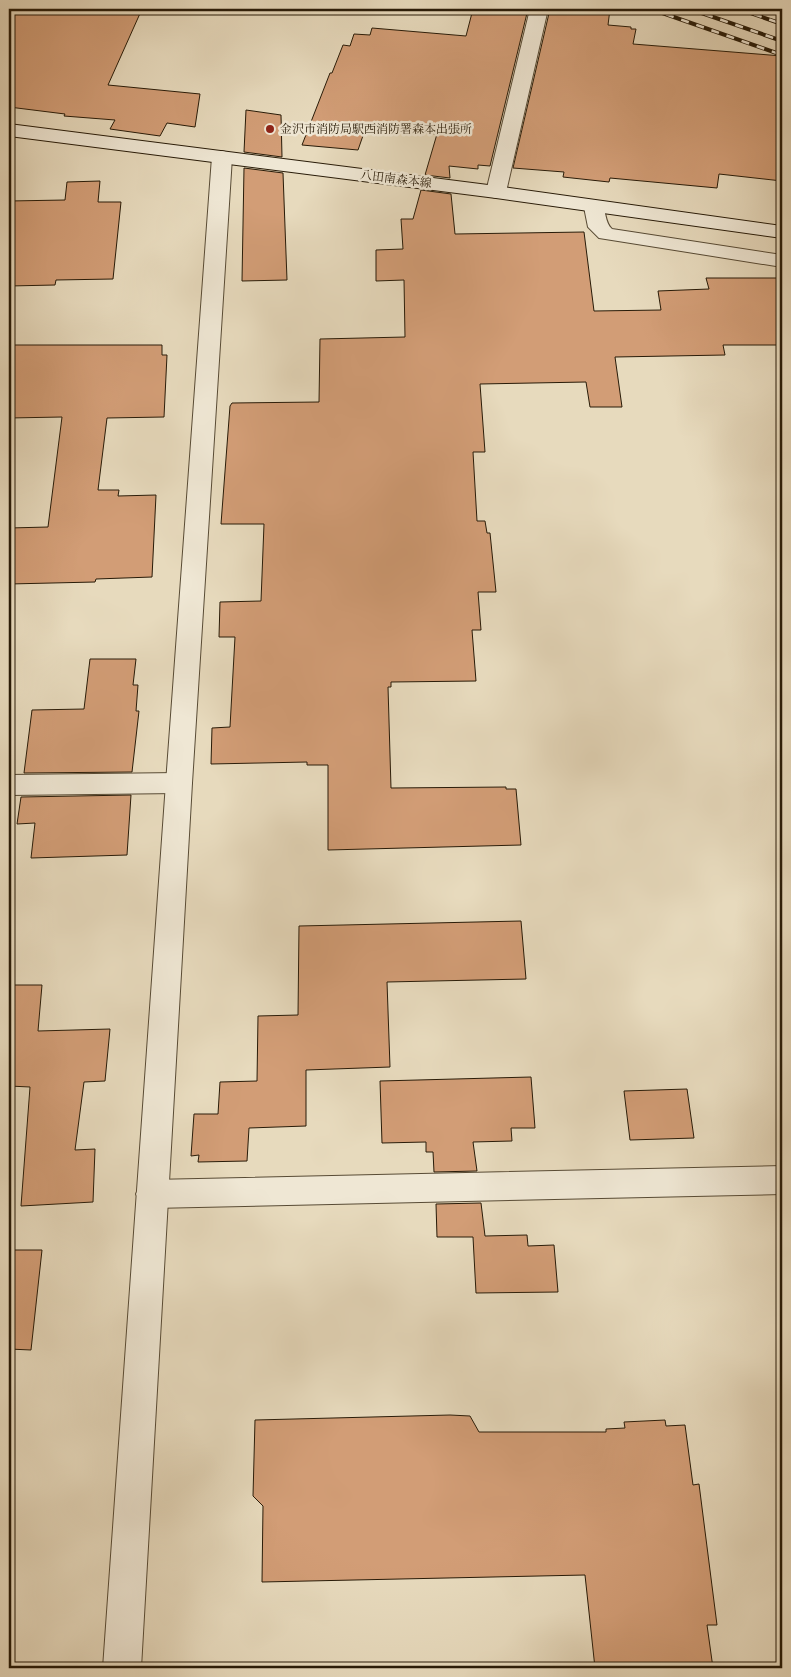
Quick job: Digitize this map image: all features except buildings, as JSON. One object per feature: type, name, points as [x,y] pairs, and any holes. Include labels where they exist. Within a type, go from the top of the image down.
[{"type":"street","points":[[496,192],[539,9]]},
{"type":"street","name":"八田南森本線","points":[[9,130],[496,192],[782,232]]},
{"type":"street","points":[[122,1668],[179,782],[222,157]]},
{"type":"street","points":[[594,207],[598,227],[606,234],[782,261]]},
{"type":"street","points":[[9,785],[179,782]]},
{"type":"street","points":[[152,1194],[782,1180]]},
{"type":"railway","points":[[651,9],[782,55]]},
{"type":"railway","points":[[690,9],[782,41]]},
{"type":"railway","points":[[739,9],[782,24]]},
{"type":"railway","points":[[769,9],[782,13]]},
{"type":"place","name":"金沢市消防局駅西消防署森本出張所","points":[[270,129]]}]
